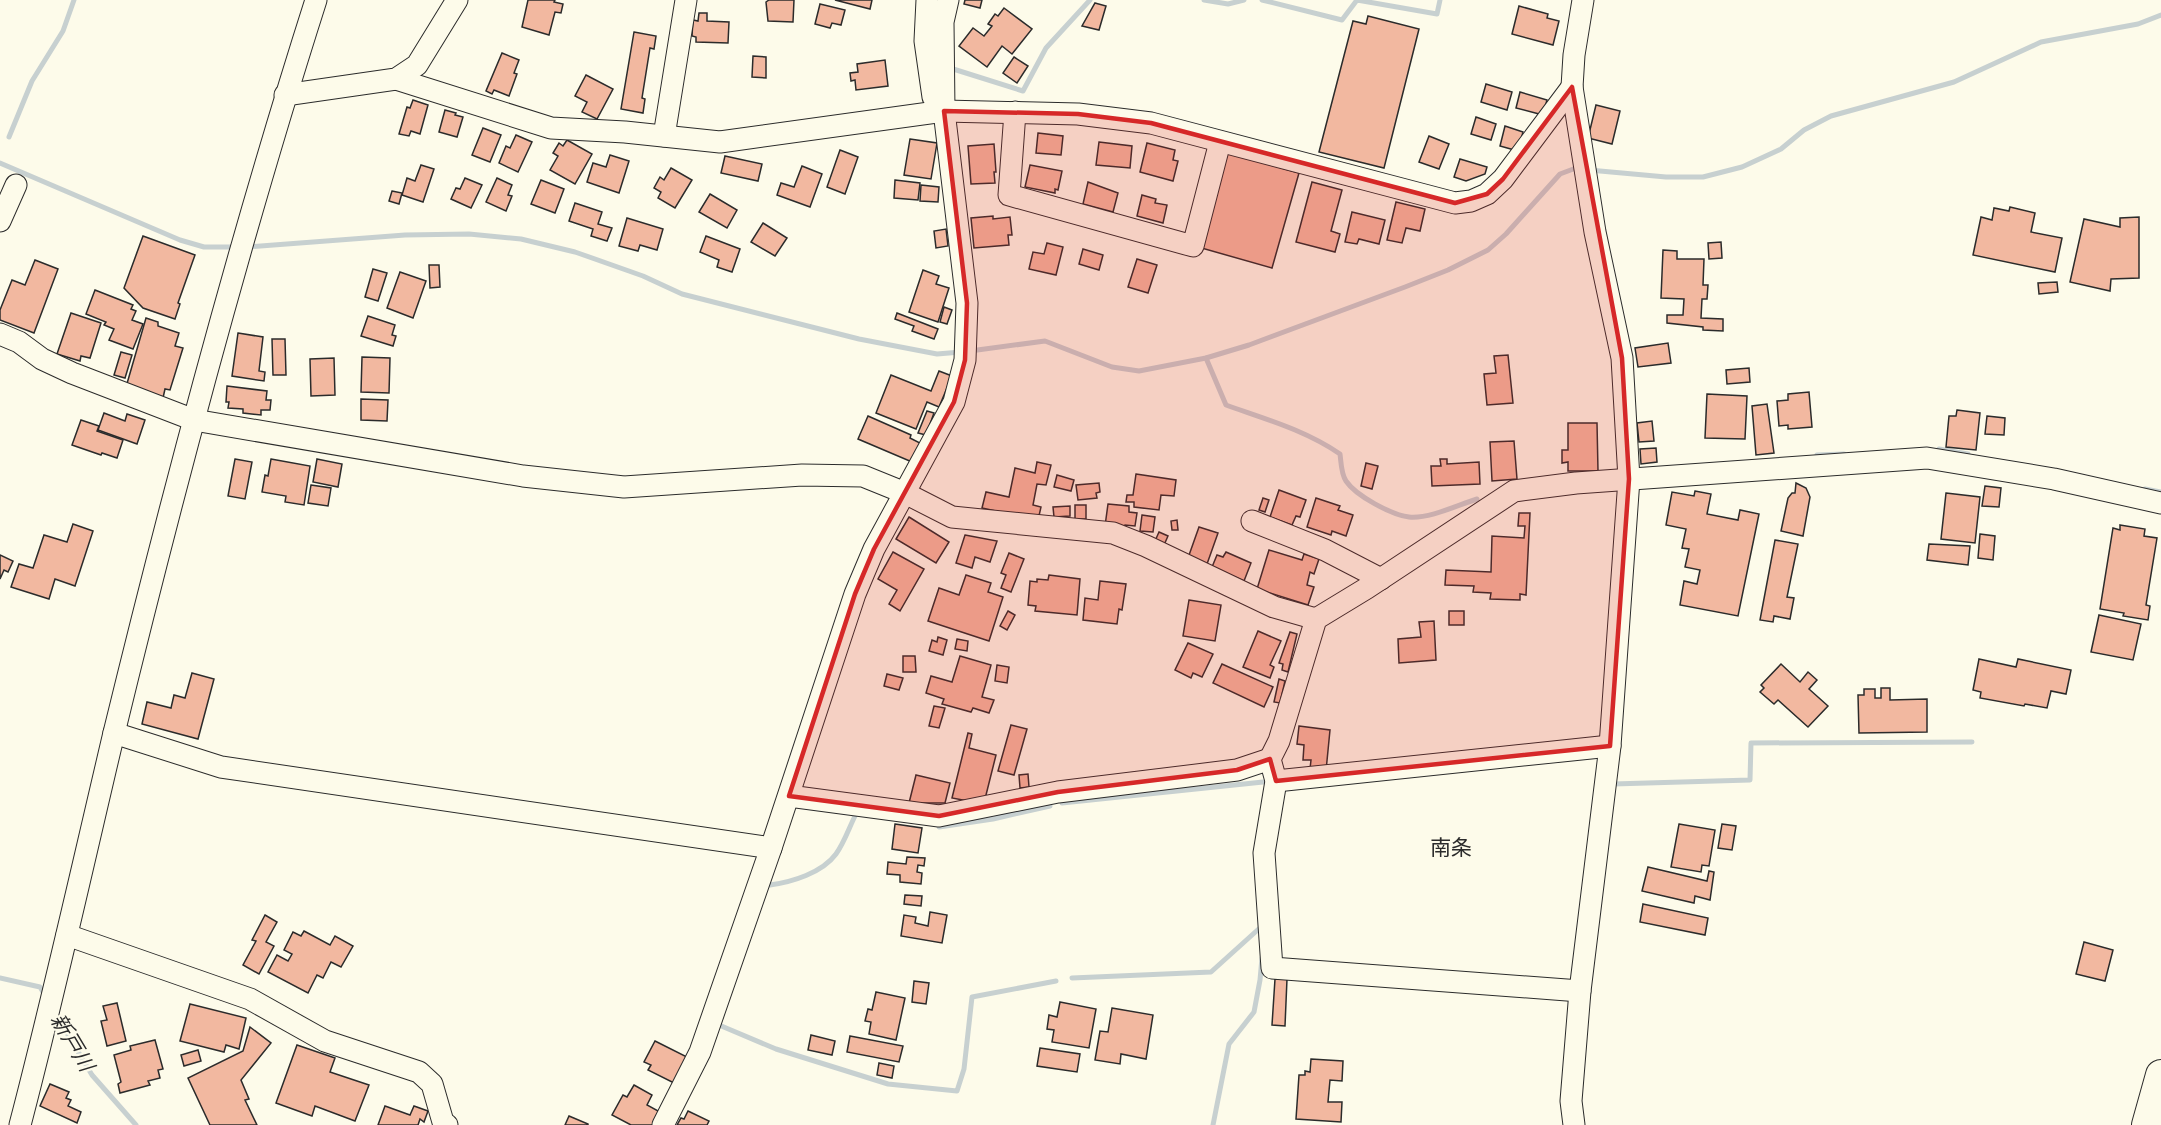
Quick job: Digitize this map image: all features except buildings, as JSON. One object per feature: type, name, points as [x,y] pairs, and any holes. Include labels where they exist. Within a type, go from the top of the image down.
[{"type":"highway","points":[[2146,1125],[2161,1076]]},
{"type":"street","points":[[20,1125],[68,935],[114,733],[194,420],[285,95],[316,0]]},
{"type":"street","points":[[285,95],[396,79],[417,65],[457,0]]},
{"type":"street","points":[[664,136],[686,0]]},
{"type":"street","points":[[663,1125],[699,1052],[789,796],[855,594],[874,549],[954,402],[965,360],[967,303],[940,112],[925,41],[927,0]]},
{"type":"street","points":[[940,112],[943,22],[948,0]]},
{"type":"street","points":[[1574,1125],[1571,1101],[1581,991],[1610,746],[1629,479],[1622,358],[1589,194],[1572,87],[1574,55],[1583,0]]},
{"type":"street","points":[[396,79],[551,128],[720,142],[940,112],[1078,114],[1151,123],[1455,202],[1471,201],[1487,194],[1503,179],[1572,87]]},
{"type":"street","points":[[1015,112],[1009,195],[1193,246],[1220,142]]},
{"type":"street","points":[[0,221],[16,185]]},
{"type":"street","points":[[0,334],[19,342],[42,359],[72,373],[194,420],[523,476],[624,487],[802,475],[863,476],[952,517],[1113,533],[1146,546],[1274,607],[1316,619]]},
{"type":"street","points":[[1581,991],[1272,968],[1264,853],[1276,781],[1270,759],[1279,741],[1316,619],[1514,491],[1576,483],[1927,458],[2054,479],[2161,503]]},
{"type":"street","points":[[1252,521],[1325,550],[1381,579]]},
{"type":"street","points":[[114,733],[221,767],[771,848]]},
{"type":"street","points":[[1276,781],[1610,746]]},
{"type":"street","points":[[789,796],[939,816],[1058,792],[1237,770],[1270,759]]},
{"type":"street","points":[[68,935],[250,999],[325,1041],[419,1072],[432,1084],[443,1122],[447,1125]]},
{"type":"highlighted area","points":[[1572,87],[1622,358],[1629,479],[1610,746],[1276,781],[1270,759],[1237,770],[1058,792],[939,816],[789,796],[855,594],[874,549],[954,402],[965,360],[967,303],[944,111],[1078,114],[1151,123],[1455,203],[1487,194],[1503,179]]},
{"type":"waterway","points":[[9,137],[32,81],[63,31],[74,0]]},
{"type":"waterway","points":[[950,68],[1023,91],[1046,48],[1090,0]]},
{"type":"waterway","points":[[1204,0],[1228,4],[1244,0]]},
{"type":"waterway","points":[[1262,0],[1342,20],[1357,0],[1437,14],[1440,0]]},
{"type":"waterway","points":[[1589,170],[1666,177],[1703,177],[1742,167],[1781,149],[1804,130],[1831,116],[1954,82],[2041,42],[2138,24],[2161,15]]},
{"type":"waterway","points":[[0,163],[180,240],[204,247],[237,247]]},
{"type":"waterway","points":[[970,351],[1045,341],[1112,367],[1139,371],[1206,358],[1249,345],[1405,287],[1448,270],[1488,250],[1506,234],[1560,174],[1576,168],[1580,169]]},
{"type":"waterway","points":[[246,247],[405,235],[469,234],[521,239],[575,252],[643,276],[682,294],[859,339],[937,354],[961,352]]},
{"type":"waterway","points":[[1206,358],[1226,405],[1313,438],[1340,454],[1346,481],[1358,493],[1375,504],[1393,513],[1417,517],[1434,514],[1477,499]]},
{"type":"waterway","points":[[1939,449],[1968,454]]},
{"type":"waterway","points":[[1817,455],[1844,454]]},
{"type":"waterway","points":[[2145,489],[2161,492]]},
{"type":"waterway","points":[[1613,784],[1750,780],[1751,743],[1972,742]]},
{"type":"waterway","points":[[1062,803],[1263,782]]},
{"type":"waterway","points":[[939,827],[993,819],[1050,806]]},
{"type":"waterway","points":[[770,885],[806,876],[830,861],[842,845],[855,816]]},
{"type":"waterway","points":[[1072,978],[1211,972],[1262,926]]},
{"type":"waterway","points":[[1213,1125],[1229,1044],[1254,1012],[1262,958]]},
{"type":"waterway","name":"新戸川","points":[[0,978],[40,987],[46,997]]},
{"type":"waterway","points":[[719,1025],[776,1049],[888,1084],[957,1091],[964,1069],[972,997],[1056,981]]},
{"type":"waterway","name":"新戸川","points":[[55,1013],[92,1075],[136,1125]]},
{"type":"district","name":"南条","points":[[1451,847]]}]
